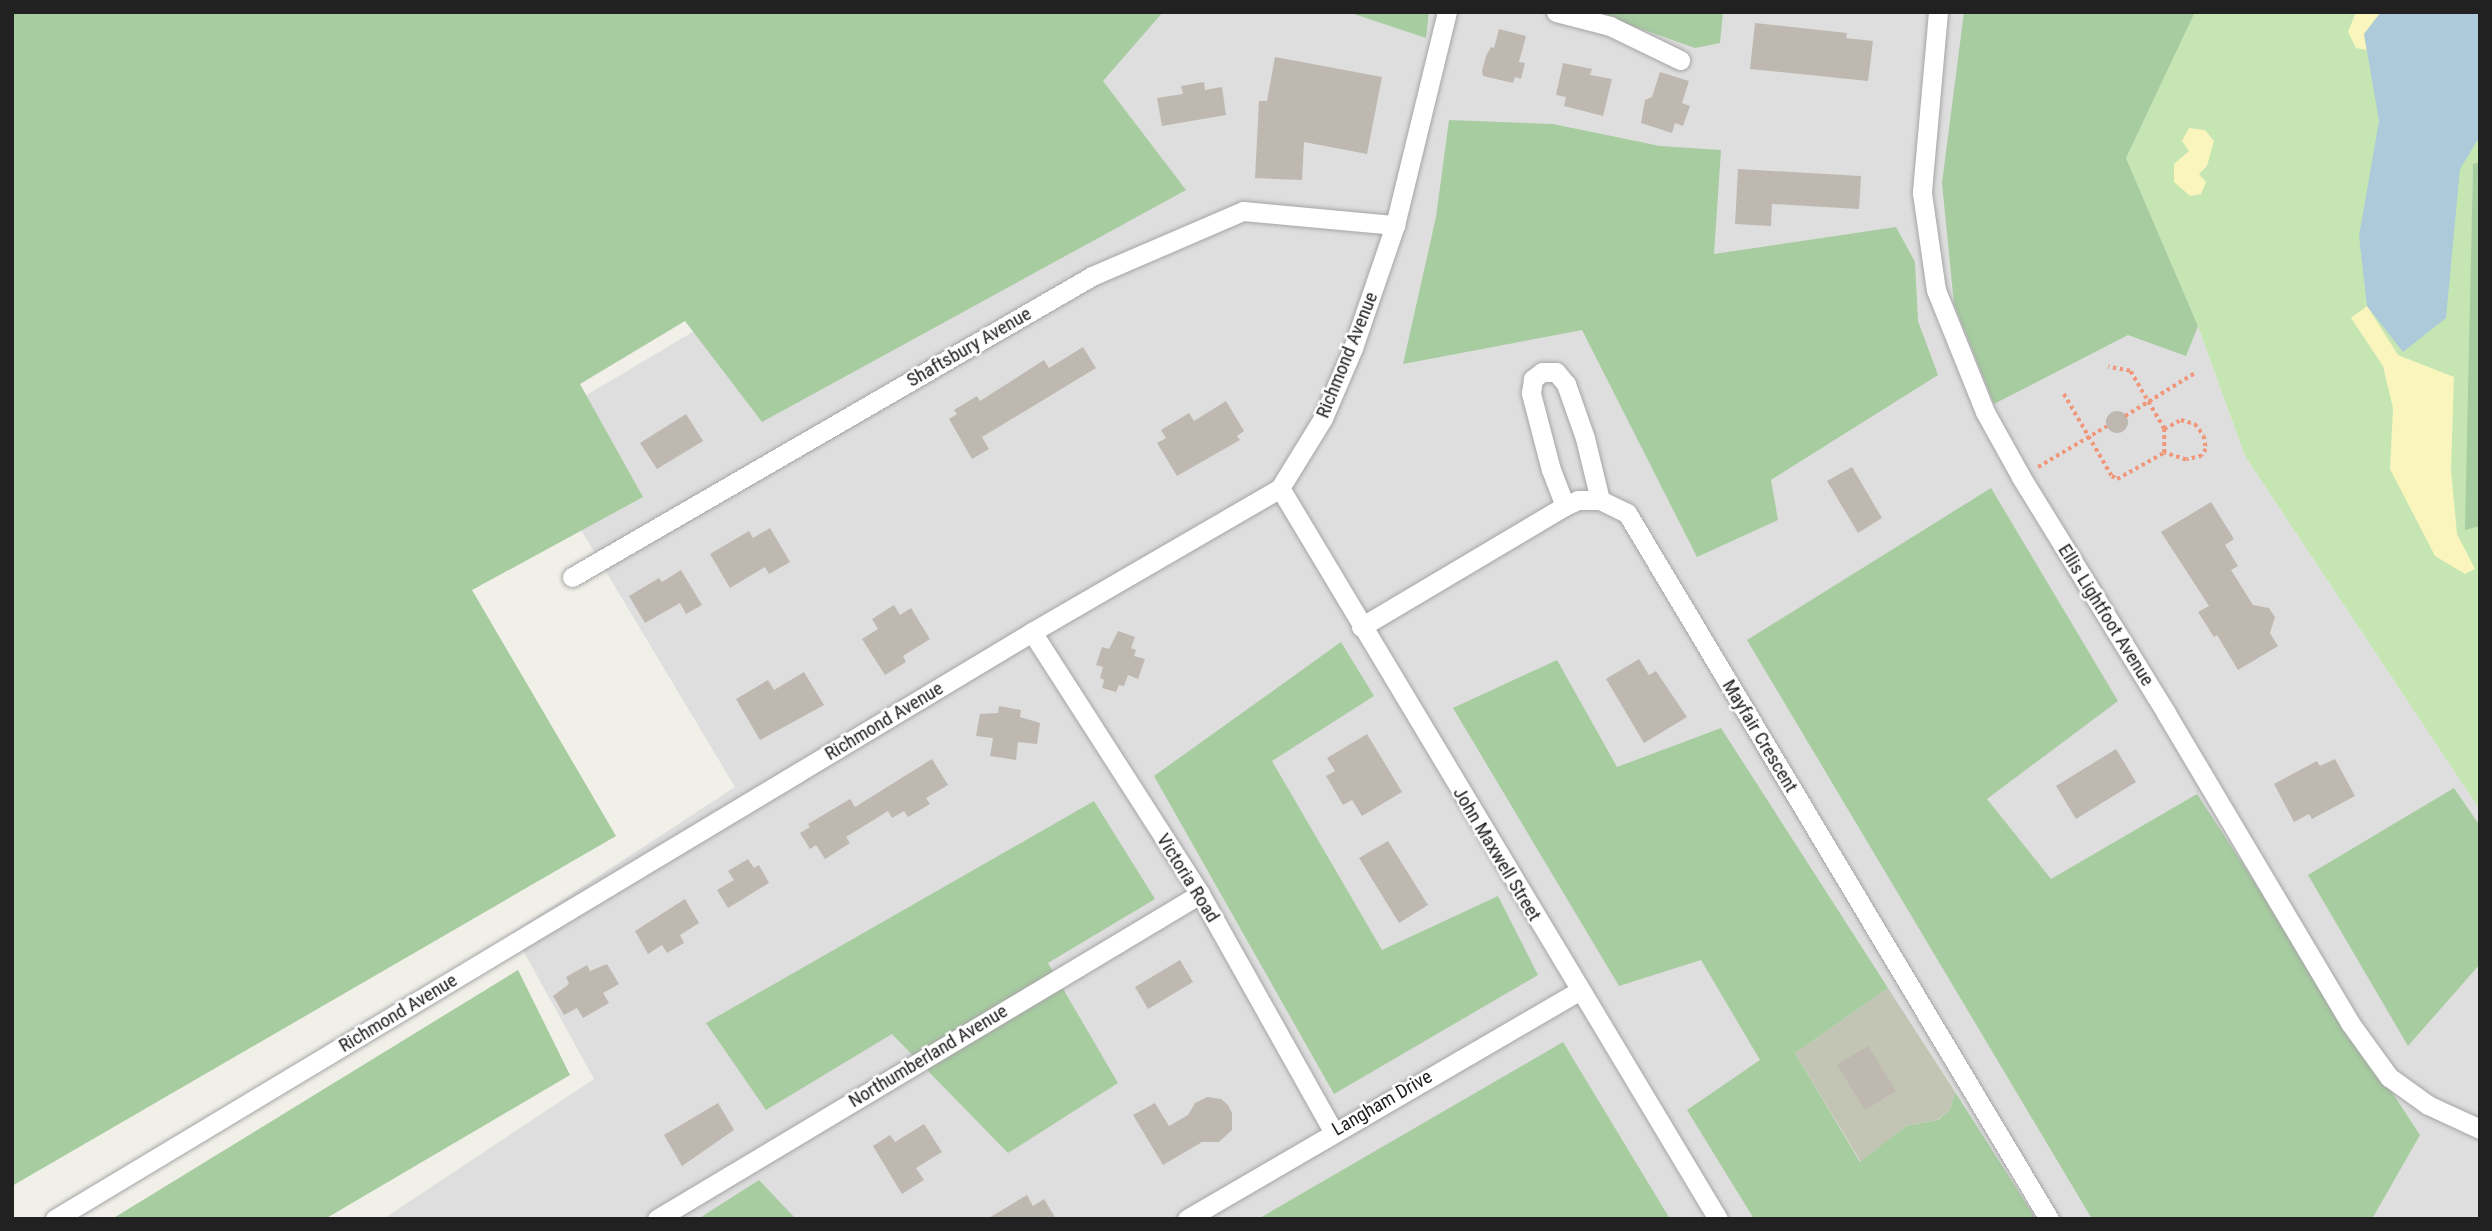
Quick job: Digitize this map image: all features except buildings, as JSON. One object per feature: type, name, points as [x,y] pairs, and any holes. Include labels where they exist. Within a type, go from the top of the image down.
[{"type":"street","name":"Richmond Avenue","points":[[55,1219],[1032,632],[1280,488],[1323,418],[1353,348],[1395,226],[1447,12]]},
{"type":"street","points":[[1556,12],[1610,26],[1680,60]]},
{"type":"street","name":"Ellis Lightfoot Avenue","points":[[1938,12],[1922,193],[1936,290],[1985,412],[2021,477],[2173,725],[2350,1023],[2389,1077],[2428,1105],[2480,1129]]},
{"type":"street","name":"Shaftsbury Avenue","points":[[572,577],[1092,276],[1243,211],[1395,226]]},
{"type":"street","points":[[1361,627],[1565,506],[1578,500],[1600,500],[1585,438],[1566,384],[1556,372],[1542,372],[1533,379],[1531,393],[1551,470],[1565,506]]},
{"type":"street","name":"John Maxwell Street","points":[[1280,488],[1718,1219]]},
{"type":"street","name":"Mayfair Crescent","points":[[1600,500],[1627,513],[2049,1219]]},
{"type":"street","name":"Victoria Road","points":[[1032,632],[1200,894],[1333,1131]]},
{"type":"street","name":"Northumberland Avenue","points":[[657,1219],[1200,894]]},
{"type":"street","name":"Langham Drive","points":[[1187,1219],[1333,1131],[1579,990]]},
{"type":"path","points":[[2108,367],[2130,371],[2164,429],[2164,453]]},
{"type":"path","points":[[2124,415],[2195,373]]},
{"type":"path","points":[[2064,394],[2112,476],[2117,479],[2164,453],[2186,460],[2202,456],[2206,449],[2204,436],[2195,424],[2181,420],[2164,429]]},
{"type":"path","points":[[2021,477],[2107,426]]},
{"type":"shaded area","points":[[1104,12],[2195,12],[2126,159],[2198,326],[2245,456],[2480,810],[2480,1219],[383,1219],[594,1079],[513,932],[735,787],[523,433],[1091,95]]},
{"type":"shaded area","points":[[1888,988],[1955,1092],[1950,1110],[1937,1120],[1906,1126],[1861,1162],[1795,1053]]},
{"type":"green space","points":[[12,12],[1163,12],[1103,81],[1186,190],[762,422],[685,321],[580,384],[643,497],[472,590],[616,836],[12,1186]]},
{"type":"green space","points":[[1348,12],[1429,12],[1426,38]]},
{"type":"green space","points":[[1593,12],[1723,12],[1720,43],[1695,48]]},
{"type":"green space","points":[[1964,12],[2195,12],[2126,158],[2198,326],[2186,356],[2128,335],[1994,404],[1954,304],[1942,183]]},
{"type":"green space","points":[[2195,12],[2480,12],[2480,162],[2473,164],[2468,449],[2480,499],[2480,810],[2245,456],[2198,326],[2126,158]]},
{"type":"green space","points":[[1449,120],[1553,124],[1660,146],[1721,150],[1714,254],[1896,227],[1915,262],[1918,321],[1938,375],[1771,480],[1778,520],[1697,557],[1582,330],[1403,364],[1436,217]]},
{"type":"green space","points":[[2480,162],[2480,526],[2465,530],[2473,164]]},
{"type":"green space","points":[[1991,488],[2118,701],[1987,799],[2051,879],[2197,794],[2420,1135],[2372,1219],[2092,1219],[1747,640]]},
{"type":"green space","points":[[1341,642],[1374,696],[1272,761],[1382,950],[1498,896],[1538,975],[1334,1094],[1154,776]]},
{"type":"green space","points":[[1557,660],[1617,767],[1721,728],[1888,988],[1795,1053],[1860,1162],[1906,1126],[1938,1120],[1950,1110],[1955,1092],[2036,1219],[1754,1219],[1687,1110],[1760,1060],[1701,960],[1619,986],[1453,708]]},
{"type":"green space","points":[[2454,788],[2480,826],[2480,964],[2408,1046],[2308,875]]},
{"type":"green space","points":[[1094,801],[1155,899],[1048,963],[1118,1083],[1008,1153],[892,1034],[766,1110],[706,1023]]},
{"type":"green space","points":[[518,970],[570,1075],[325,1219],[112,1219]]},
{"type":"green space","points":[[1563,1042],[1670,1219],[1258,1219]]},
{"type":"green space","points":[[759,1180],[796,1219],[698,1219]]},
{"type":"sand","points":[[2356,12],[2381,12],[2364,34],[2367,50],[2356,48],[2348,32]]},
{"type":"sand","points":[[2189,128],[2205,130],[2214,141],[2207,166],[2199,174],[2206,182],[2201,194],[2190,196],[2174,182],[2174,164],[2189,151],[2182,141]]},
{"type":"sand","points":[[2367,306],[2398,355],[2454,377],[2451,470],[2457,534],[2475,569],[2465,574],[2435,556],[2390,469],[2393,408],[2383,366],[2351,318]]},
{"type":"water","points":[[2381,12],[2480,12],[2480,136],[2460,169],[2446,318],[2403,352],[2367,306],[2359,236],[2379,121],[2364,34]]}]
